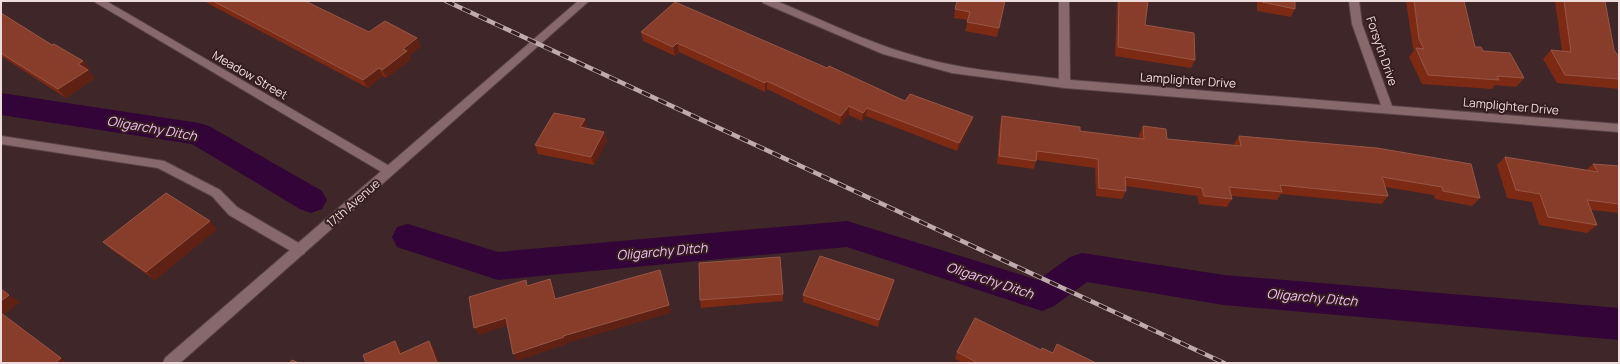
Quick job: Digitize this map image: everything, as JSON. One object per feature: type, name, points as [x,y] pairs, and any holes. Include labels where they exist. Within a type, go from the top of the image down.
[{"type":"street","name":"Meadow Street","points":[[98,1],[389,171]]},
{"type":"street","name":"17th Avenue","points":[[170,363],[584,1]]},
{"type":"street","name":"Lamplighter Drive","points":[[767,1],[911,59],[952,68],[1065,84],[1619,128]]},
{"type":"street","points":[[1064,1],[1065,84]]},
{"type":"street","name":"Forsyth Drive","points":[[1354,1],[1357,24],[1388,109]]},
{"type":"street","points":[[1,140],[160,164],[216,193],[233,211],[300,250]]},
{"type":"building","points":[[213,1],[305,1],[369,32],[385,21],[417,38],[403,49],[407,51],[382,70],[379,68],[363,80]]},
{"type":"building","points":[[957,1],[1005,1],[999,28],[967,22],[970,12],[955,9]]},
{"type":"building","points":[[1119,1],[1148,1],[1145,25],[1194,33],[1195,60],[1118,47]]},
{"type":"building","points":[[1295,1],[1295,9],[1262,2]]},
{"type":"building","points":[[1414,1],[1464,1],[1475,47],[1481,47],[1483,51],[1510,53],[1524,78],[1497,76],[1499,80],[1428,75],[1416,48],[1424,49],[1419,39]]},
{"type":"building","points":[[1564,1],[1605,1],[1614,50],[1619,57],[1619,79],[1565,75],[1551,50],[1571,52]]},
{"type":"building","points":[[675,2],[827,68],[829,66],[905,101],[910,94],[973,117],[959,143],[867,108],[863,113],[849,106],[841,116],[767,81],[765,83],[677,43],[673,47],[641,32]]},
{"type":"building","points":[[1,13],[52,45],[54,44],[83,61],[78,64],[88,70],[58,89],[1,53]]},
{"type":"building","points":[[554,113],[585,119],[580,127],[604,132],[591,157],[535,145]]},
{"type":"building","points":[[1002,116],[1080,127],[1080,131],[1144,139],[1143,126],[1166,129],[1167,139],[1241,146],[1239,136],[1377,148],[1471,164],[1480,198],[1443,191],[1442,187],[1382,177],[1388,196],[1280,185],[1282,192],[1229,187],[1232,199],[1204,196],[1202,188],[1125,177],[1126,191],[1099,188],[1098,159],[1037,151],[1036,161],[999,156]]},
{"type":"building","points":[[1505,157],[1598,172],[1593,164],[1619,166],[1619,204],[1587,200],[1597,225],[1548,217],[1540,194],[1516,190]]},
{"type":"building","points":[[166,193],[210,221],[146,272],[103,242]]},
{"type":"building","points":[[820,256],[894,280],[879,320],[803,295]]},
{"type":"building","points":[[780,257],[783,294],[700,300],[699,263]]},
{"type":"building","points":[[660,270],[669,305],[563,336],[564,337],[513,354],[506,318],[474,328],[469,297],[526,280],[527,286],[550,279],[555,299]]},
{"type":"building","points":[[1,289],[9,295],[1,301]]},
{"type":"building","points":[[1,313],[61,358],[55,363],[1,363]]},
{"type":"building","points":[[975,318],[1041,350],[1042,348],[1053,353],[1057,344],[1096,363],[978,363],[957,352]]},
{"type":"building","points":[[395,341],[400,354],[429,341],[437,363],[366,363],[363,355]]},
{"type":"building","points":[[292,360],[299,363],[289,363]]},
{"type":"waterway","name":"Oligarchy Ditch","points":[[1,104],[199,134],[311,200]]},
{"type":"waterway","name":"Oligarchy Ditch","points":[[408,237],[498,266],[847,234],[1042,296],[1082,267],[1224,290],[1619,324]]},
{"type":"railway","points":[[446,1],[1224,363]]}]
